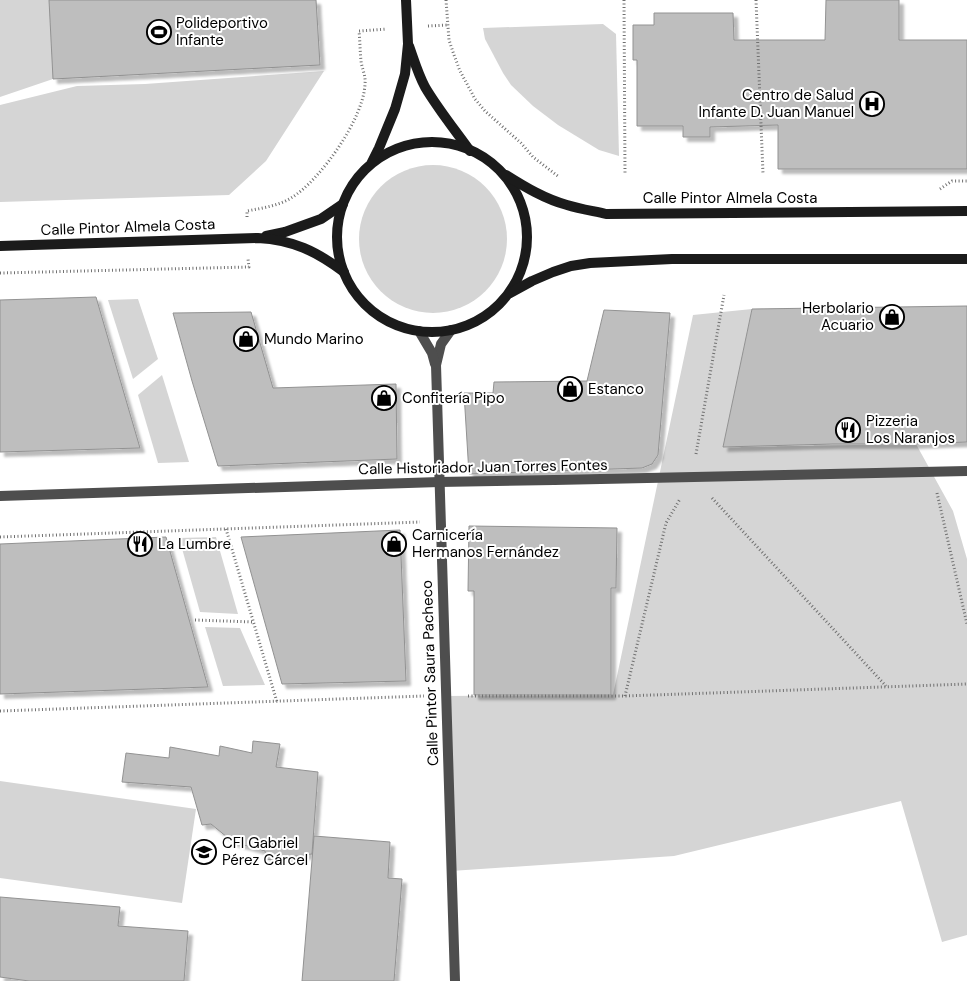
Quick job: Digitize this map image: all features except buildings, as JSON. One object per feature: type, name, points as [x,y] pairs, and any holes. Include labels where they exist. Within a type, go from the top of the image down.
[{"type":"main road","points":[[370,166],[389,154],[410,145],[441,143],[456,146],[482,156],[502,173],[511,184],[524,210],[528,239],[523,268],[517,282],[509,294],[493,310],[474,323],[451,330],[430,332],[411,330],[394,324],[364,304],[352,289],[340,260],[338,246],[339,218],[343,204],[354,184],[370,166],[379,148],[395,109],[404,74],[408,44],[406,0]]},
{"type":"main road","points":[[408,44],[426,87],[470,151]]},
{"type":"main road","name":"Calle Pintor Almela Costa","points":[[502,173],[555,201],[576,208],[606,214],[967,211]]},
{"type":"main road","name":"Calle Pintor Almela Costa","points":[[253,238],[285,232],[321,219],[343,204]]},
{"type":"main road","name":"Calle Pintor Almela Costa","points":[[0,246],[253,238],[273,239],[300,246],[326,259],[344,273]]},
{"type":"main road","points":[[509,294],[553,272],[571,266],[590,263],[672,259],[967,259]]},
{"type":"street","name":"Calle Pintor Saura Pacheco","points":[[451,330],[441,344],[436,365],[454,981]]},
{"type":"street","name":"Calle Pintor Saura Pacheco","points":[[419,331],[432,352],[436,365]]},
{"type":"street","name":"Calle Historiador Juan Torres Fontes","points":[[0,496],[439,482],[967,471]]},
{"type":"path","points":[[446,0],[449,40],[456,63],[475,99],[533,157],[560,178]]},
{"type":"path","points":[[624,0],[624,174]]},
{"type":"path","points":[[756,0],[763,174]]},
{"type":"path","points":[[0,274],[248,267],[253,238],[247,211],[267,208],[289,200],[306,187],[314,180],[338,148],[352,125],[365,85],[359,30],[448,25]]},
{"type":"path","points":[[939,189],[952,181],[967,181]]},
{"type":"path","points":[[932,472],[967,624]]},
{"type":"path","points":[[692,477],[887,686]]},
{"type":"path","points":[[0,537],[440,521]]},
{"type":"path","points":[[226,529],[277,702]]},
{"type":"path","points":[[195,620],[253,622]]},
{"type":"path","points":[[0,711],[446,696],[625,696],[967,684]]},
{"type":"shaded area","name":"Polideportivo Infante","points":[[0,0],[316,0],[320,65],[53,79],[0,97]]},
{"type":"shaded area","points":[[603,24],[616,34],[619,156],[599,150],[558,125],[533,106],[511,85],[503,73],[485,39],[483,28]]},
{"type":"shaded area","points":[[324,71],[266,161],[229,195],[0,202],[0,105],[77,86],[145,84]]},
{"type":"shaded area","points":[[433,165],[461,171],[485,187],[501,211],[507,239],[501,267],[485,291],[461,307],[433,313],[405,307],[381,291],[365,267],[359,239],[365,211],[381,187],[405,171]]},
{"type":"shaded area","points":[[138,299],[158,359],[133,379],[108,300]]},
{"type":"shaded area","points":[[752,309],[724,447],[916,444],[953,511],[967,559],[967,935],[942,942],[901,801],[674,856],[451,871],[446,696],[613,695],[693,315]]},
{"type":"shaded area","points":[[162,375],[189,462],[158,463],[138,395]]},
{"type":"shaded area","points":[[216,537],[238,614],[200,612],[179,538]]},
{"type":"shaded area","points":[[205,627],[240,628],[265,685],[223,686]]},
{"type":"shaded area","points":[[0,781],[196,809],[182,903],[0,878]]},
{"type":"place","name":"Polideportivo Infante","points":[[159,32]]},
{"type":"place","name":"Centro de Salud Infante D. Juan Manuel","points":[[872,104]]},
{"type":"place","name":"Herbolario Acuario","points":[[892,317]]},
{"type":"place","name":"Mundo Marino","points":[[246,339]]},
{"type":"place","name":"Estanco","points":[[570,389]]},
{"type":"place","name":"Confitería Pipo","points":[[384,398]]},
{"type":"place","name":"Pizzeria Los Naranjos","points":[[848,430]]},
{"type":"place","name":"La Lumbre","points":[[140,544]]},
{"type":"place","name":"Carnicería Hermanos Fernández","points":[[394,544]]},
{"type":"place","name":"CFI Gabriel Pérez Cárcel","points":[[204,852]]}]
